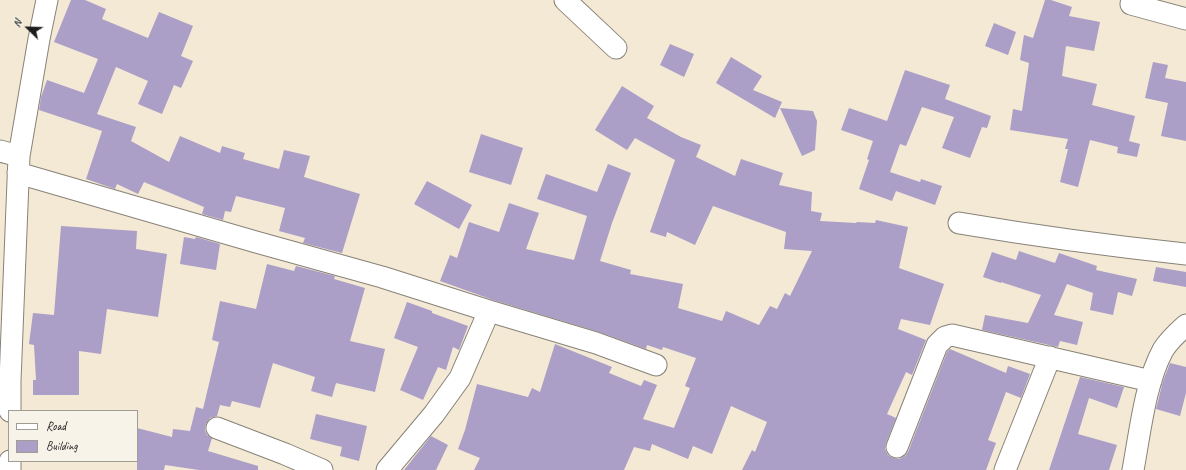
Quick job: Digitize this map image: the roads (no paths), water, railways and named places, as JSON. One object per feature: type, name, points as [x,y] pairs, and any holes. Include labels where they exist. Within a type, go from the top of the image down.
[{"type":"street","points":[[10,410],[12,160],[47,0]]},
{"type":"street","points":[[565,0],[616,48]]},
{"type":"street","points":[[1131,4],[1186,19]]},
{"type":"street","points":[[12,160],[256,242],[382,277],[596,343],[656,365]]},
{"type":"street","points":[[959,223],[1113,246],[1186,254]]},
{"type":"street","points":[[387,470],[434,414],[460,378],[489,311]]},
{"type":"street","points":[[1133,470],[1151,381],[1163,350],[1173,337],[1186,325]]},
{"type":"street","points":[[897,447],[937,345],[945,337],[952,335],[1151,381]]},
{"type":"street","points":[[1005,470],[1050,357]]},
{"type":"street","points":[[217,428],[322,470]]}]
